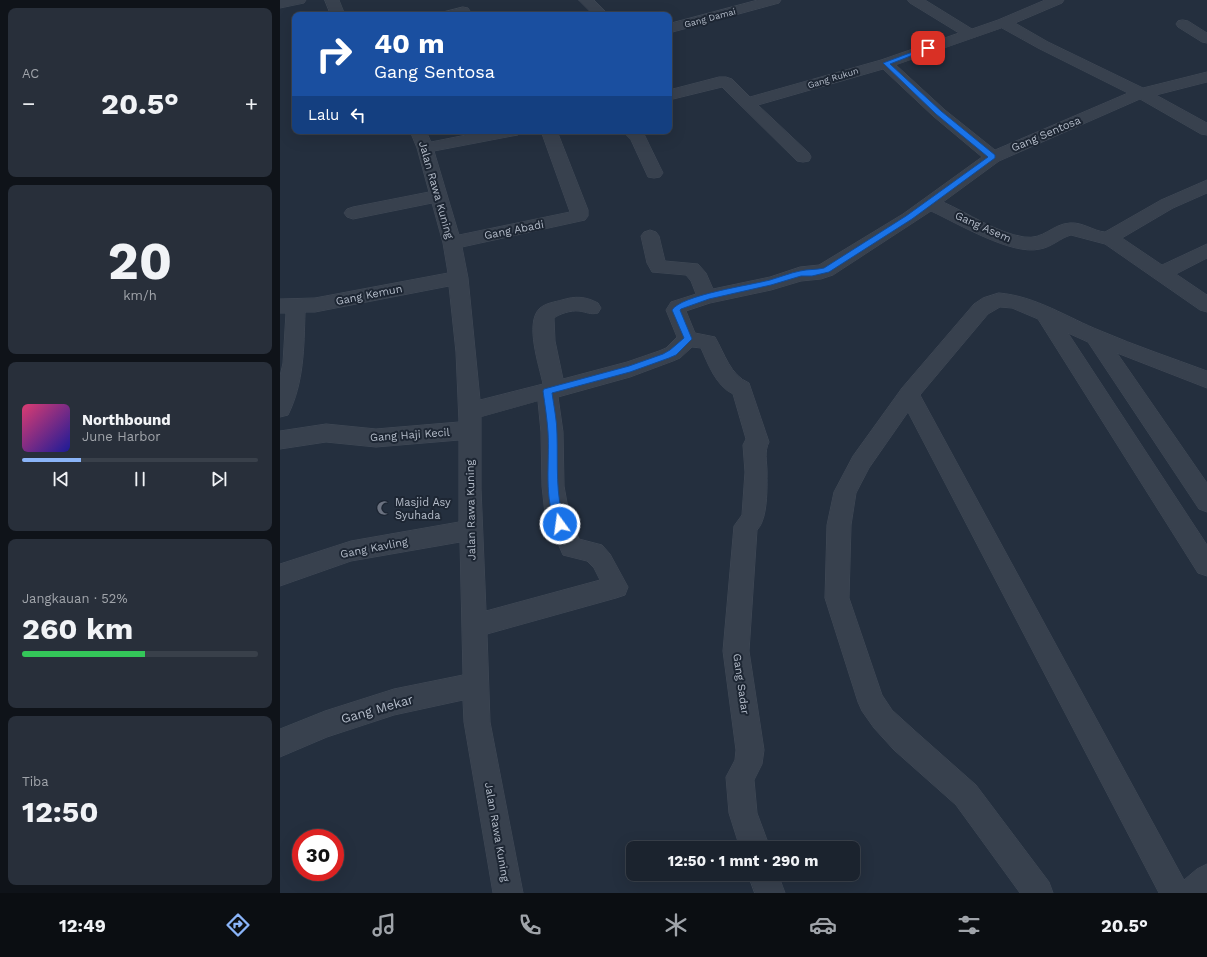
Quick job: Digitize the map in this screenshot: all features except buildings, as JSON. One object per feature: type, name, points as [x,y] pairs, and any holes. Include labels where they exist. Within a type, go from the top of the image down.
[{"type":"street","points":[[280,4],[299,0]]},
{"type":"street","points":[[332,0],[337,12]]},
{"type":"street","points":[[586,0],[599,12]]},
{"type":"street","name":"Gang Damai","points":[[672,28],[774,0]]},
{"type":"street","name":"Gang Rukun","points":[[747,103],[886,63],[1003,23],[1057,0]]},
{"type":"street","points":[[923,1],[970,34]]},
{"type":"street","points":[[1003,23],[1043,45],[1141,93],[1207,130]]},
{"type":"street","points":[[1183,24],[1207,40]]},
{"type":"street","points":[[886,63],[939,113],[993,157]]},
{"type":"street","name":"Gang Sentosa","points":[[688,339],[676,310],[678,307],[707,297],[771,283],[800,274],[826,270],[866,246],[930,203],[993,157],[1141,93],[1207,77]]},
{"type":"street","points":[[672,94],[719,82],[726,82],[777,134],[803,157]]},
{"type":"street","points":[[421,139],[478,134]]},
{"type":"street","name":"Gang Abadi","points":[[452,243],[576,218],[579,216],[579,210],[551,134]]},
{"type":"street","points":[[634,134],[638,138],[654,173]]},
{"type":"street","name":"Jalan Rawa Kuning","points":[[421,139],[452,243],[458,278],[466,352],[470,421],[471,530],[477,722],[508,893]]},
{"type":"street","points":[[1207,186],[1167,204],[1110,238],[1207,305]]},
{"type":"street","points":[[353,213],[438,196]]},
{"type":"street","name":"Gang Asem","points":[[930,203],[1022,244],[1047,242],[1067,229],[1073,228],[1102,239],[1110,238]]},
{"type":"street","points":[[650,236],[656,263],[659,267],[691,269],[699,278],[707,297]]},
{"type":"street","points":[[1161,274],[1207,250]]},
{"type":"street","name":"Gang Kemun","points":[[288,305],[315,305],[458,278]]},
{"type":"street","points":[[1038,893],[966,794],[904,740],[883,719],[872,702],[837,598],[839,525],[845,492],[861,462],[909,394],[981,309],[998,300],[1025,304],[1095,337],[1207,380]]},
{"type":"street","points":[[475,626],[616,587],[602,561],[594,552],[571,548],[559,521],[553,486],[551,391],[543,318],[547,313],[556,308],[574,303],[582,303],[592,308]]},
{"type":"street","points":[[280,409],[289,383],[293,363],[288,305]]},
{"type":"street","points":[[1045,314],[1207,565]]},
{"type":"street","points":[[1095,337],[1207,502]]},
{"type":"street","points":[[470,421],[551,391],[630,369],[666,356],[673,353],[688,339]]},
{"type":"street","name":"Gang Sadar","points":[[688,339],[708,342],[721,369],[736,388],[742,389],[758,442],[754,445],[756,472],[753,519],[746,526],[736,651],[750,750],[748,764],[740,777],[743,813],[753,841]]},
{"type":"street","points":[[909,394],[1175,893]]},
{"type":"street","name":"Gang Haji Kecil","points":[[280,440],[326,433],[376,438],[470,421]]},
{"type":"street","name":"Gang Kavling","points":[[280,575],[351,551],[471,530]]},
{"type":"street","name":"Gang Mekar","points":[[280,743],[325,724],[394,702],[476,685]]},
{"type":"street","points":[[1192,893],[1207,879]]},
{"type":"street","points":[[766,881],[770,893]]},
{"type":"place","name":"Masjid Asy Syuhada","points":[[384,508]]},
{"type":"route","points":[[560,524],[553,486],[552,432],[547,391],[630,369],[673,353],[688,339],[676,310],[678,307],[707,297],[771,283],[800,274],[821,272],[826,270],[909,218],[993,157],[939,113],[886,63],[928,48]]}]
